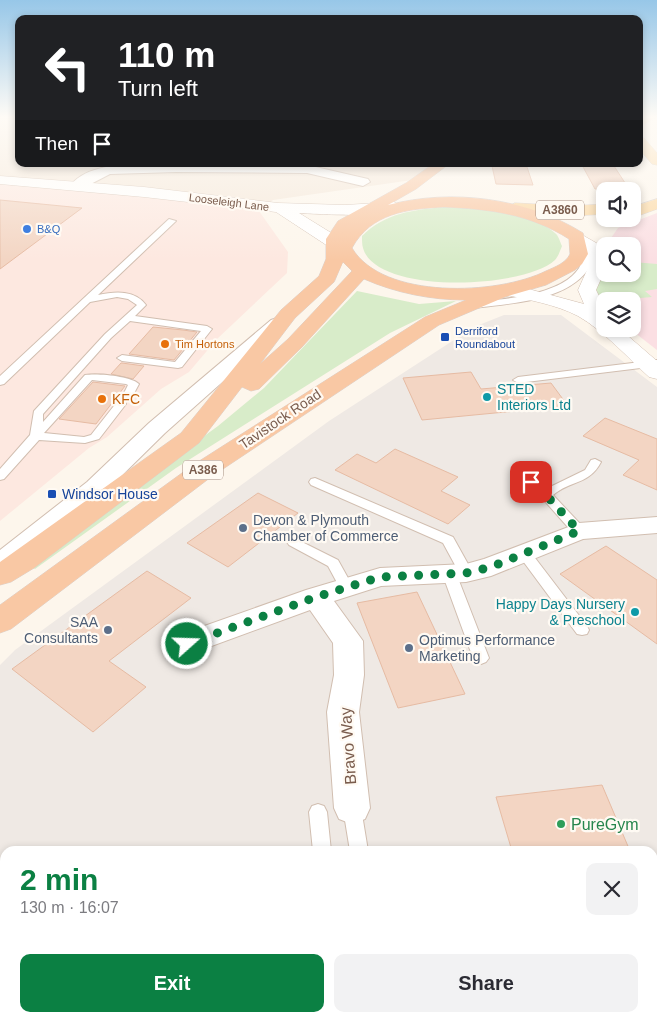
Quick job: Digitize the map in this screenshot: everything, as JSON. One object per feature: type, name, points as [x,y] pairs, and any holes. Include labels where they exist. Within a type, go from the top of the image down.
[{"type":"highway","name":"A386","points":[[0,575],[32,555],[190,438],[288,314],[327,278],[339,246],[334,239],[344,224],[369,208],[411,186],[438,167]]},
{"type":"highway","points":[[455,167],[452,170],[457,183],[509,207],[551,220],[577,237],[580,250],[578,258],[570,266],[554,276],[505,291],[467,294],[437,292],[402,286],[362,271],[348,258],[339,246],[358,226],[378,213],[394,207],[444,202],[509,207]]},
{"type":"highway","name":"A386","points":[[213,410],[258,379],[362,271]]},
{"type":"highway","name":"Tavistock Road","points":[[0,620],[202,471],[351,372],[432,322],[505,291]]},
{"type":"highway","name":"A386","points":[[0,609],[85,558]]},
{"type":"main road","points":[[641,203],[657,198]]},
{"type":"main road","points":[[641,210],[657,204]]},
{"type":"main road","name":"A3860","points":[[509,207],[596,209]]},
{"type":"main road","name":"A3860","points":[[577,237],[596,224]]},
{"type":"street","points":[[78,185],[96,174],[109,170],[159,167]]},
{"type":"street","points":[[313,167],[363,182]]},
{"type":"street","name":"Looseleigh Lane","points":[[0,180],[78,185],[278,208],[394,207]]},
{"type":"street","name":"Looseleigh Lane","points":[[278,208],[339,246]]},
{"type":"street","points":[[577,237],[598,250],[601,259],[586,290],[596,310]]},
{"type":"street","points":[[505,291],[566,304],[596,320]]},
{"type":"street","points":[[0,564],[96,487],[157,428],[288,314]]},
{"type":"street","points":[[618,337],[654,367]]},
{"type":"street","points":[[157,428],[182,422],[213,410]]},
{"type":"street","points":[[187,644],[316,597],[380,577],[458,573],[491,567],[579,531],[657,524]]},
{"type":"street","name":"Bravo Way","points":[[316,597],[348,641],[349,675],[344,712],[352,808]]},
{"type":"lane","points":[[0,382],[172,221]]},
{"type":"lane","points":[[465,307],[533,296],[558,288],[577,278],[588,264],[588,250],[577,237]]},
{"type":"lane","points":[[36,436],[38,413],[86,360],[142,305],[132,297],[107,295],[88,300]]},
{"type":"lane","points":[[122,358],[178,365],[207,329],[128,319]]},
{"type":"lane","points":[[518,380],[654,367]]},
{"type":"lane","points":[[0,476],[89,377],[128,381],[134,384],[134,388],[95,437],[84,440],[36,436]]},
{"type":"lane","points":[[546,495],[554,488],[590,472],[594,462]]},
{"type":"lane","points":[[315,482],[448,540],[481,658]]},
{"type":"lane","points":[[531,482],[546,495],[579,531]]},
{"type":"lane","points":[[294,542],[333,563],[346,587]]},
{"type":"lane","points":[[524,553],[582,630]]},
{"type":"lane","name":"Bravo Way","points":[[352,808],[358,846]]},
{"type":"lane","points":[[318,812],[321,846]]},
{"type":"shaded area","points":[[0,165],[15,165],[15,167],[431,167],[419,179],[273,200],[259,211],[138,195],[0,183]]},
{"type":"shaded area","points":[[0,183],[138,195],[259,211],[288,252],[287,273],[217,339],[189,372],[161,389],[107,437],[89,448],[0,521]]},
{"type":"shaded area","points":[[657,213],[657,350],[640,337],[641,292],[617,292],[625,282],[641,282],[641,237],[612,237],[621,227],[641,227],[641,219]]},
{"type":"shaded area","points":[[504,315],[561,315],[657,387],[657,846],[0,846],[0,665],[15,650],[329,421],[474,327]]},
{"type":"green space","points":[[444,207],[502,212],[531,219],[555,233],[562,246],[555,260],[538,270],[514,277],[484,281],[452,282],[421,280],[394,274],[374,263],[363,248],[362,236],[380,222],[410,211]]},
{"type":"green space","points":[[641,263],[657,264],[657,289],[645,291],[652,297],[641,298],[641,292],[597,292],[598,282],[641,282]]},
{"type":"green space","points":[[357,291],[419,304],[456,301],[390,333],[176,468],[35,569],[27,565],[218,426],[264,388]]},
{"type":"building","points":[[492,167],[527,167],[533,185],[496,184]]},
{"type":"building","points":[[583,167],[615,167],[624,182],[596,182],[596,189]]},
{"type":"building","name":"B&Q","points":[[0,200],[82,208],[0,269]]},
{"type":"building","name":"Tim Hortons","points":[[153,327],[197,332],[174,360],[129,354]]},
{"type":"building","points":[[121,363],[144,366],[133,379],[111,374]]},
{"type":"building","name":"STED Interiors Ltd","points":[[471,372],[481,389],[551,383],[568,406],[422,420],[403,378]]},
{"type":"building","name":"KFC","points":[[93,382],[125,386],[96,424],[59,419]]},
{"type":"building","points":[[605,418],[657,439],[657,490],[623,475],[639,460],[583,436]]},
{"type":"building","points":[[395,449],[458,477],[441,491],[470,505],[448,524],[335,470],[357,454],[376,463]]},
{"type":"building","name":"Devon & Plymouth Chamber of Commerce","points":[[258,493],[298,513],[228,567],[187,543]]},
{"type":"building","name":"Happy Days Nursery & Preschool","points":[[606,546],[657,580],[657,644],[560,574]]},
{"type":"building","name":"SAA Consultants","points":[[147,571],[191,598],[109,661],[146,687],[93,732],[12,669]]},
{"type":"building","name":"Optimus Performance Marketing","points":[[417,592],[465,694],[398,708],[357,603]]},
{"type":"building","name":"PureGym","points":[[602,785],[628,846],[511,846],[496,797]]},
{"type":"place","name":"B&Q","points":[[27,229]]},
{"type":"place","name":"Derriford Roundabout","points":[[445,337]]},
{"type":"place","name":"Tim Hortons","points":[[165,344]]},
{"type":"place","name":"STED Interiors Ltd","points":[[487,397]]},
{"type":"place","name":"KFC","points":[[102,399]]},
{"type":"place","name":"Windsor House","points":[[52,494]]},
{"type":"place","name":"Devon & Plymouth Chamber of Commerce","points":[[243,528]]},
{"type":"place","name":"Happy Days Nursery & Preschool","points":[[635,612]]},
{"type":"place","name":"SAA Consultants","points":[[108,630]]},
{"type":"place","name":"Optimus Performance Marketing","points":[[409,648]]},
{"type":"place","name":"PureGym","points":[[561,824]]},
{"type":"route","points":[[187,644],[316,597],[380,577],[466,573],[491,567],[579,531],[546,495],[531,482]]}]
